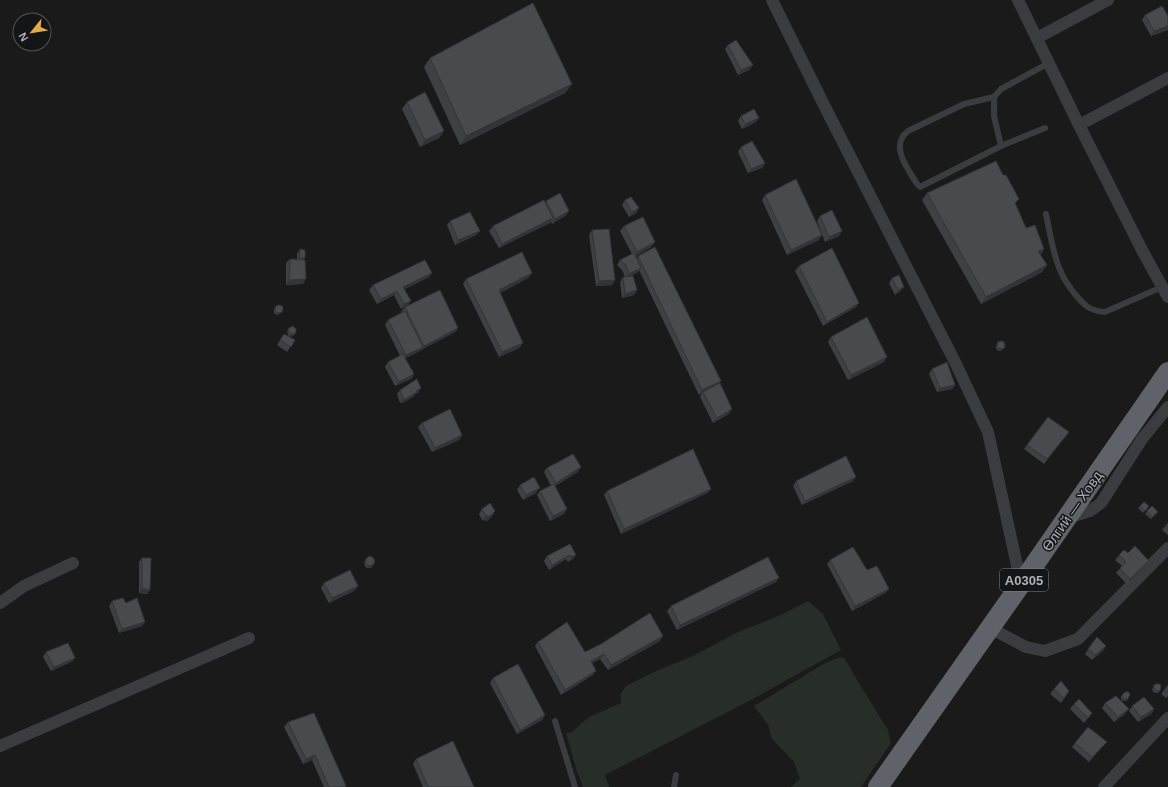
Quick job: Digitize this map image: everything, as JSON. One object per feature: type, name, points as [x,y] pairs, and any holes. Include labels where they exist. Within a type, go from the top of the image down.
[{"type":"highway","name":"Өлгий — Ховд","points":[[878,787],[1168,372]]},
{"type":"street","points":[[772,0],[955,362],[988,432],[1021,584]]},
{"type":"street","points":[[1018,0],[1079,125],[1165,292]]},
{"type":"street","points":[[1037,38],[1108,0]]},
{"type":"street","points":[[1079,125],[1168,78]]},
{"type":"street","points":[[1067,518],[1090,512],[1101,503],[1142,439],[1168,407]]},
{"type":"street","points":[[990,628],[1026,647],[1045,651],[1078,639],[1168,548]]},
{"type":"street","points":[[0,603],[24,586],[73,563]]},
{"type":"street","points":[[0,746],[249,638]]},
{"type":"street","points":[[1104,787],[1168,718]]},
{"type":"lane","points":[[1001,146],[994,116],[994,97],[1000,89],[1049,63]]},
{"type":"lane","points":[[994,97],[964,104],[908,131],[902,137],[899,146],[900,154],[917,184],[920,186],[1001,146],[1045,128]]},
{"type":"lane","points":[[1046,214],[1061,272],[1072,290],[1090,309],[1105,312],[1165,292]]},
{"type":"lane","points":[[554,721],[575,787]]},
{"type":"lane","points":[[674,787],[676,775]]},
{"type":"shaded area","points":[[808,601],[823,614],[841,650],[749,701],[605,775],[609,787],[583,787],[577,772],[566,733],[572,732],[589,717],[621,703],[621,693],[626,686],[652,673],[695,655],[736,633],[783,614]]},
{"type":"shaded area","points":[[841,657],[845,659],[888,730],[891,743],[861,787],[791,787],[800,779],[794,762],[772,739],[768,725],[754,706],[825,663]]},
{"type":"building","points":[[533,3],[572,84],[466,136],[430,58]]},
{"type":"building","points":[[1162,6],[1168,16],[1168,26],[1154,31],[1145,15]]},
{"type":"building","points":[[736,40],[753,65],[741,70],[728,45]]},
{"type":"building","points":[[425,92],[444,131],[425,140],[407,102]]},
{"type":"building","points":[[754,109],[759,118],[745,124],[741,116]]},
{"type":"building","points":[[752,141],[765,163],[751,169],[741,147]]},
{"type":"building","points":[[996,161],[1003,175],[1006,175],[1019,199],[1015,203],[1026,228],[1035,225],[1044,249],[1038,251],[1047,265],[986,297],[927,193]]},
{"type":"building","points":[[796,179],[822,235],[791,250],[765,195]]},
{"type":"building","points":[[560,193],[569,211],[555,219],[546,201]]},
{"type":"building","points":[[631,197],[639,208],[632,212],[625,200]]},
{"type":"building","points":[[544,200],[553,218],[502,244],[493,226]]},
{"type":"building","points":[[832,210],[842,231],[829,237],[820,216]]},
{"type":"building","points":[[470,212],[480,231],[458,240],[450,221]]},
{"type":"building","points":[[643,217],[655,242],[637,252],[624,226]]},
{"type":"building","points":[[609,229],[615,280],[599,281],[592,230]]},
{"type":"building","points":[[655,247],[721,381],[702,390],[638,256]]},
{"type":"building","points":[[832,248],[859,303],[827,322],[799,266]]},
{"type":"building","points":[[300,249],[305,250],[305,258],[300,258]]},
{"type":"building","points":[[522,252],[532,273],[499,290],[523,343],[502,352],[466,279]]},
{"type":"building","points":[[634,253],[641,268],[629,274],[626,265],[620,260]]},
{"type":"building","points":[[290,259],[305,260],[306,279],[289,280]]},
{"type":"building","points":[[425,260],[432,273],[403,287],[411,301],[404,304],[397,291],[381,299],[373,285]]},
{"type":"building","points":[[899,275],[904,287],[898,290],[892,278]]},
{"type":"building","points":[[633,276],[637,290],[625,294],[623,277]]},
{"type":"building","points":[[440,290],[458,328],[424,346],[405,307]]},
{"type":"building","points":[[279,305],[282,306],[282,312],[279,313],[276,312],[275,309],[276,306]]},
{"type":"building","points":[[405,311],[423,347],[406,355],[388,320]]},
{"type":"building","points":[[867,317],[887,357],[851,375],[831,337]]},
{"type":"building","points":[[293,326],[296,329],[296,332],[295,334],[291,334],[288,330]]},
{"type":"building","points":[[284,334],[295,340],[291,347],[280,340]]},
{"type":"building","points":[[1001,341],[1004,342],[1004,348],[1001,349],[998,348],[997,345],[998,342]]},
{"type":"building","points":[[403,354],[414,374],[399,382],[388,362]]},
{"type":"building","points":[[947,362],[955,385],[940,388],[932,369]]},
{"type":"building","points":[[417,379],[421,388],[405,399],[403,398],[400,390]]},
{"type":"building","points":[[720,383],[732,409],[717,418],[703,392]]},
{"type":"building","points":[[450,409],[462,435],[435,448],[422,423]]},
{"type":"building","points":[[1048,417],[1069,432],[1047,459],[1027,445]]},
{"type":"building","points":[[693,449],[711,489],[624,529],[607,491]]},
{"type":"building","points":[[573,454],[581,467],[556,483],[547,468]]},
{"type":"building","points":[[846,456],[856,477],[805,501],[796,481]]},
{"type":"building","points":[[534,477],[540,488],[526,495],[520,485]]},
{"type":"building","points":[[554,484],[567,509],[553,516],[540,491]]},
{"type":"building","points":[[1144,502],[1149,506],[1145,511],[1140,506]]},
{"type":"building","points":[[490,503],[495,511],[490,516],[486,516],[482,509]]},
{"type":"building","points":[[1152,506],[1158,512],[1152,517],[1147,511]]},
{"type":"building","points":[[570,544],[576,555],[571,557],[570,555],[552,565],[547,556]]},
{"type":"building","points":[[1135,546],[1149,561],[1130,579],[1120,568],[1126,562],[1119,555],[1124,550],[1128,553]]},
{"type":"building","points":[[853,547],[867,570],[877,566],[889,589],[855,606],[830,560]]},
{"type":"building","points":[[368,557],[372,557],[374,561],[372,565],[368,565],[366,563],[366,559]]},
{"type":"building","points":[[768,557],[779,578],[680,625],[671,606]]},
{"type":"building","points":[[142,558],[151,558],[150,590],[142,588]]},
{"type":"building","points":[[350,570],[358,586],[332,598],[324,583]]},
{"type":"building","points":[[123,598],[126,603],[137,598],[145,622],[122,629],[112,601]]},
{"type":"building","points":[[650,613],[663,636],[611,665],[604,654],[591,661],[596,671],[565,690],[538,642],[567,622],[585,652],[601,644]]},
{"type":"building","points":[[1097,637],[1106,646],[1095,655],[1088,649]]},
{"type":"building","points":[[68,643],[75,658],[54,667],[46,652]]},
{"type":"building","points":[[518,664],[545,715],[520,730],[493,678]]},
{"type":"building","points":[[1061,681],[1069,691],[1064,698],[1054,689]]},
{"type":"building","points":[[1160,684],[1160,691],[1156,691],[1154,688],[1154,685]]},
{"type":"building","points":[[1168,685],[1168,692],[1165,689]]},
{"type":"building","points":[[1125,692],[1130,694],[1128,699],[1124,699],[1122,696]]},
{"type":"building","points":[[1116,696],[1129,709],[1118,717],[1105,703]]},
{"type":"building","points":[[1144,697],[1154,709],[1141,717],[1132,706]]},
{"type":"building","points":[[1079,699],[1092,713],[1088,718],[1074,704]]},
{"type":"building","points":[[314,713],[346,786],[329,787],[315,755],[306,759],[288,722]]},
{"type":"building","points":[[1088,727],[1107,742],[1092,757],[1075,743]]},
{"type":"building","points":[[453,741],[474,787],[428,787],[416,759]]}]
